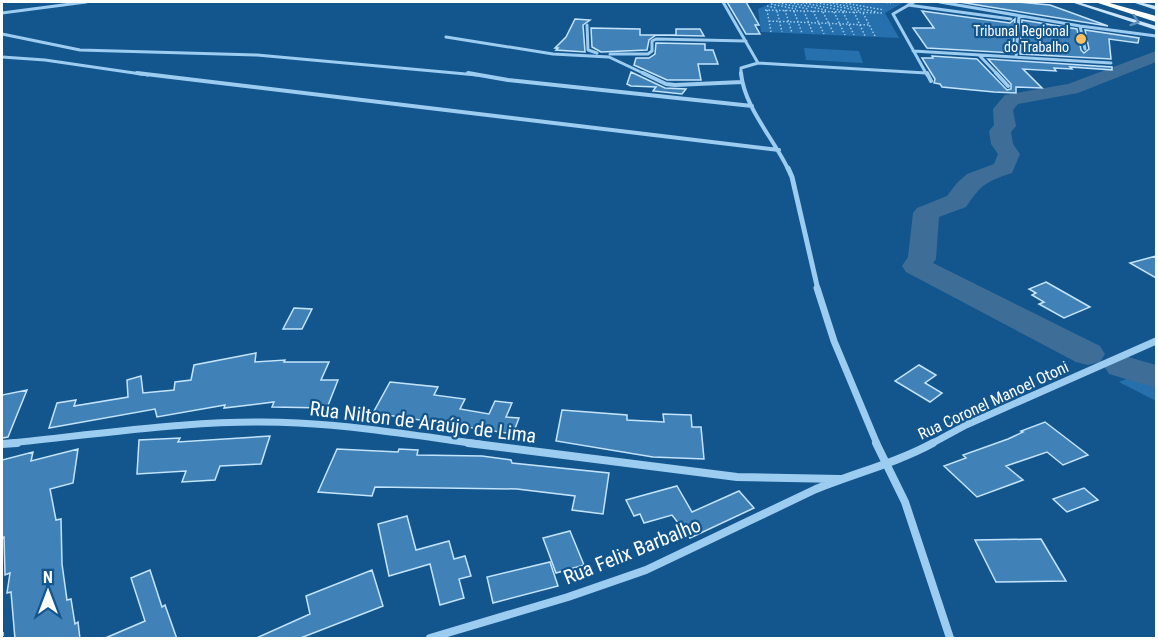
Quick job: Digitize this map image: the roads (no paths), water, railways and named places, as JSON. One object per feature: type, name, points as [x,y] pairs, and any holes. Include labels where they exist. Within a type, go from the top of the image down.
[{"type":"highway","points":[[1099,2],[1156,17]]},
{"type":"highway","points":[[1113,2],[1156,17]]},
{"type":"main road","points":[[1074,2],[1156,28]]},
{"type":"main road","points":[[1135,2],[1156,8]]},
{"type":"street","points":[[2,13],[86,2]]},
{"type":"street","points":[[723,2],[758,63]]},
{"type":"street","points":[[914,2],[893,14],[931,81]]},
{"type":"street","points":[[940,2],[1019,18]]},
{"type":"street","points":[[908,5],[1156,36]]},
{"type":"street","points":[[1016,57],[1019,18]]},
{"type":"street","points":[[587,25],[588,50],[597,54],[648,54],[652,51],[652,41],[659,39],[746,41]]},
{"type":"street","points":[[1080,26],[1085,49]]},
{"type":"street","points":[[2,34],[80,50],[256,55],[419,71],[460,72],[508,80],[752,106]]},
{"type":"street","points":[[446,37],[553,54],[609,57],[666,84],[741,82]]},
{"type":"street","points":[[913,51],[1111,63]]},
{"type":"street","points":[[979,55],[1008,86]]},
{"type":"street","points":[[2,57],[45,60],[195,82],[779,150]]},
{"type":"street","points":[[926,73],[758,63],[741,68],[741,82],[792,177],[814,278],[842,363],[905,502],[950,639]]},
{"type":"street","name":"Rua Coronel Manoel Otoni","points":[[840,479],[858,475],[886,461],[927,446],[966,425],[1156,341]]},
{"type":"street","name":"Rua Nilton de Araújo de Lima","points":[[2,444],[207,424],[297,423],[400,433],[737,477],[840,479]]},
{"type":"street","name":"Rua Felix Barbalho","points":[[430,639],[568,597],[646,570],[840,479]]},
{"type":"waterway","points":[[1088,354],[916,266],[922,259],[926,213],[943,205],[957,202],[970,183],[988,173],[1004,168],[1009,154],[1002,144],[1000,131],[1005,126],[1003,109],[1012,99],[1071,89],[1156,56]]},
{"type":"waterway","points":[[1121,366],[1156,377]]},
{"type":"place","name":"Tribunal Regional do Trabalho","points":[[1081,39]]}]
